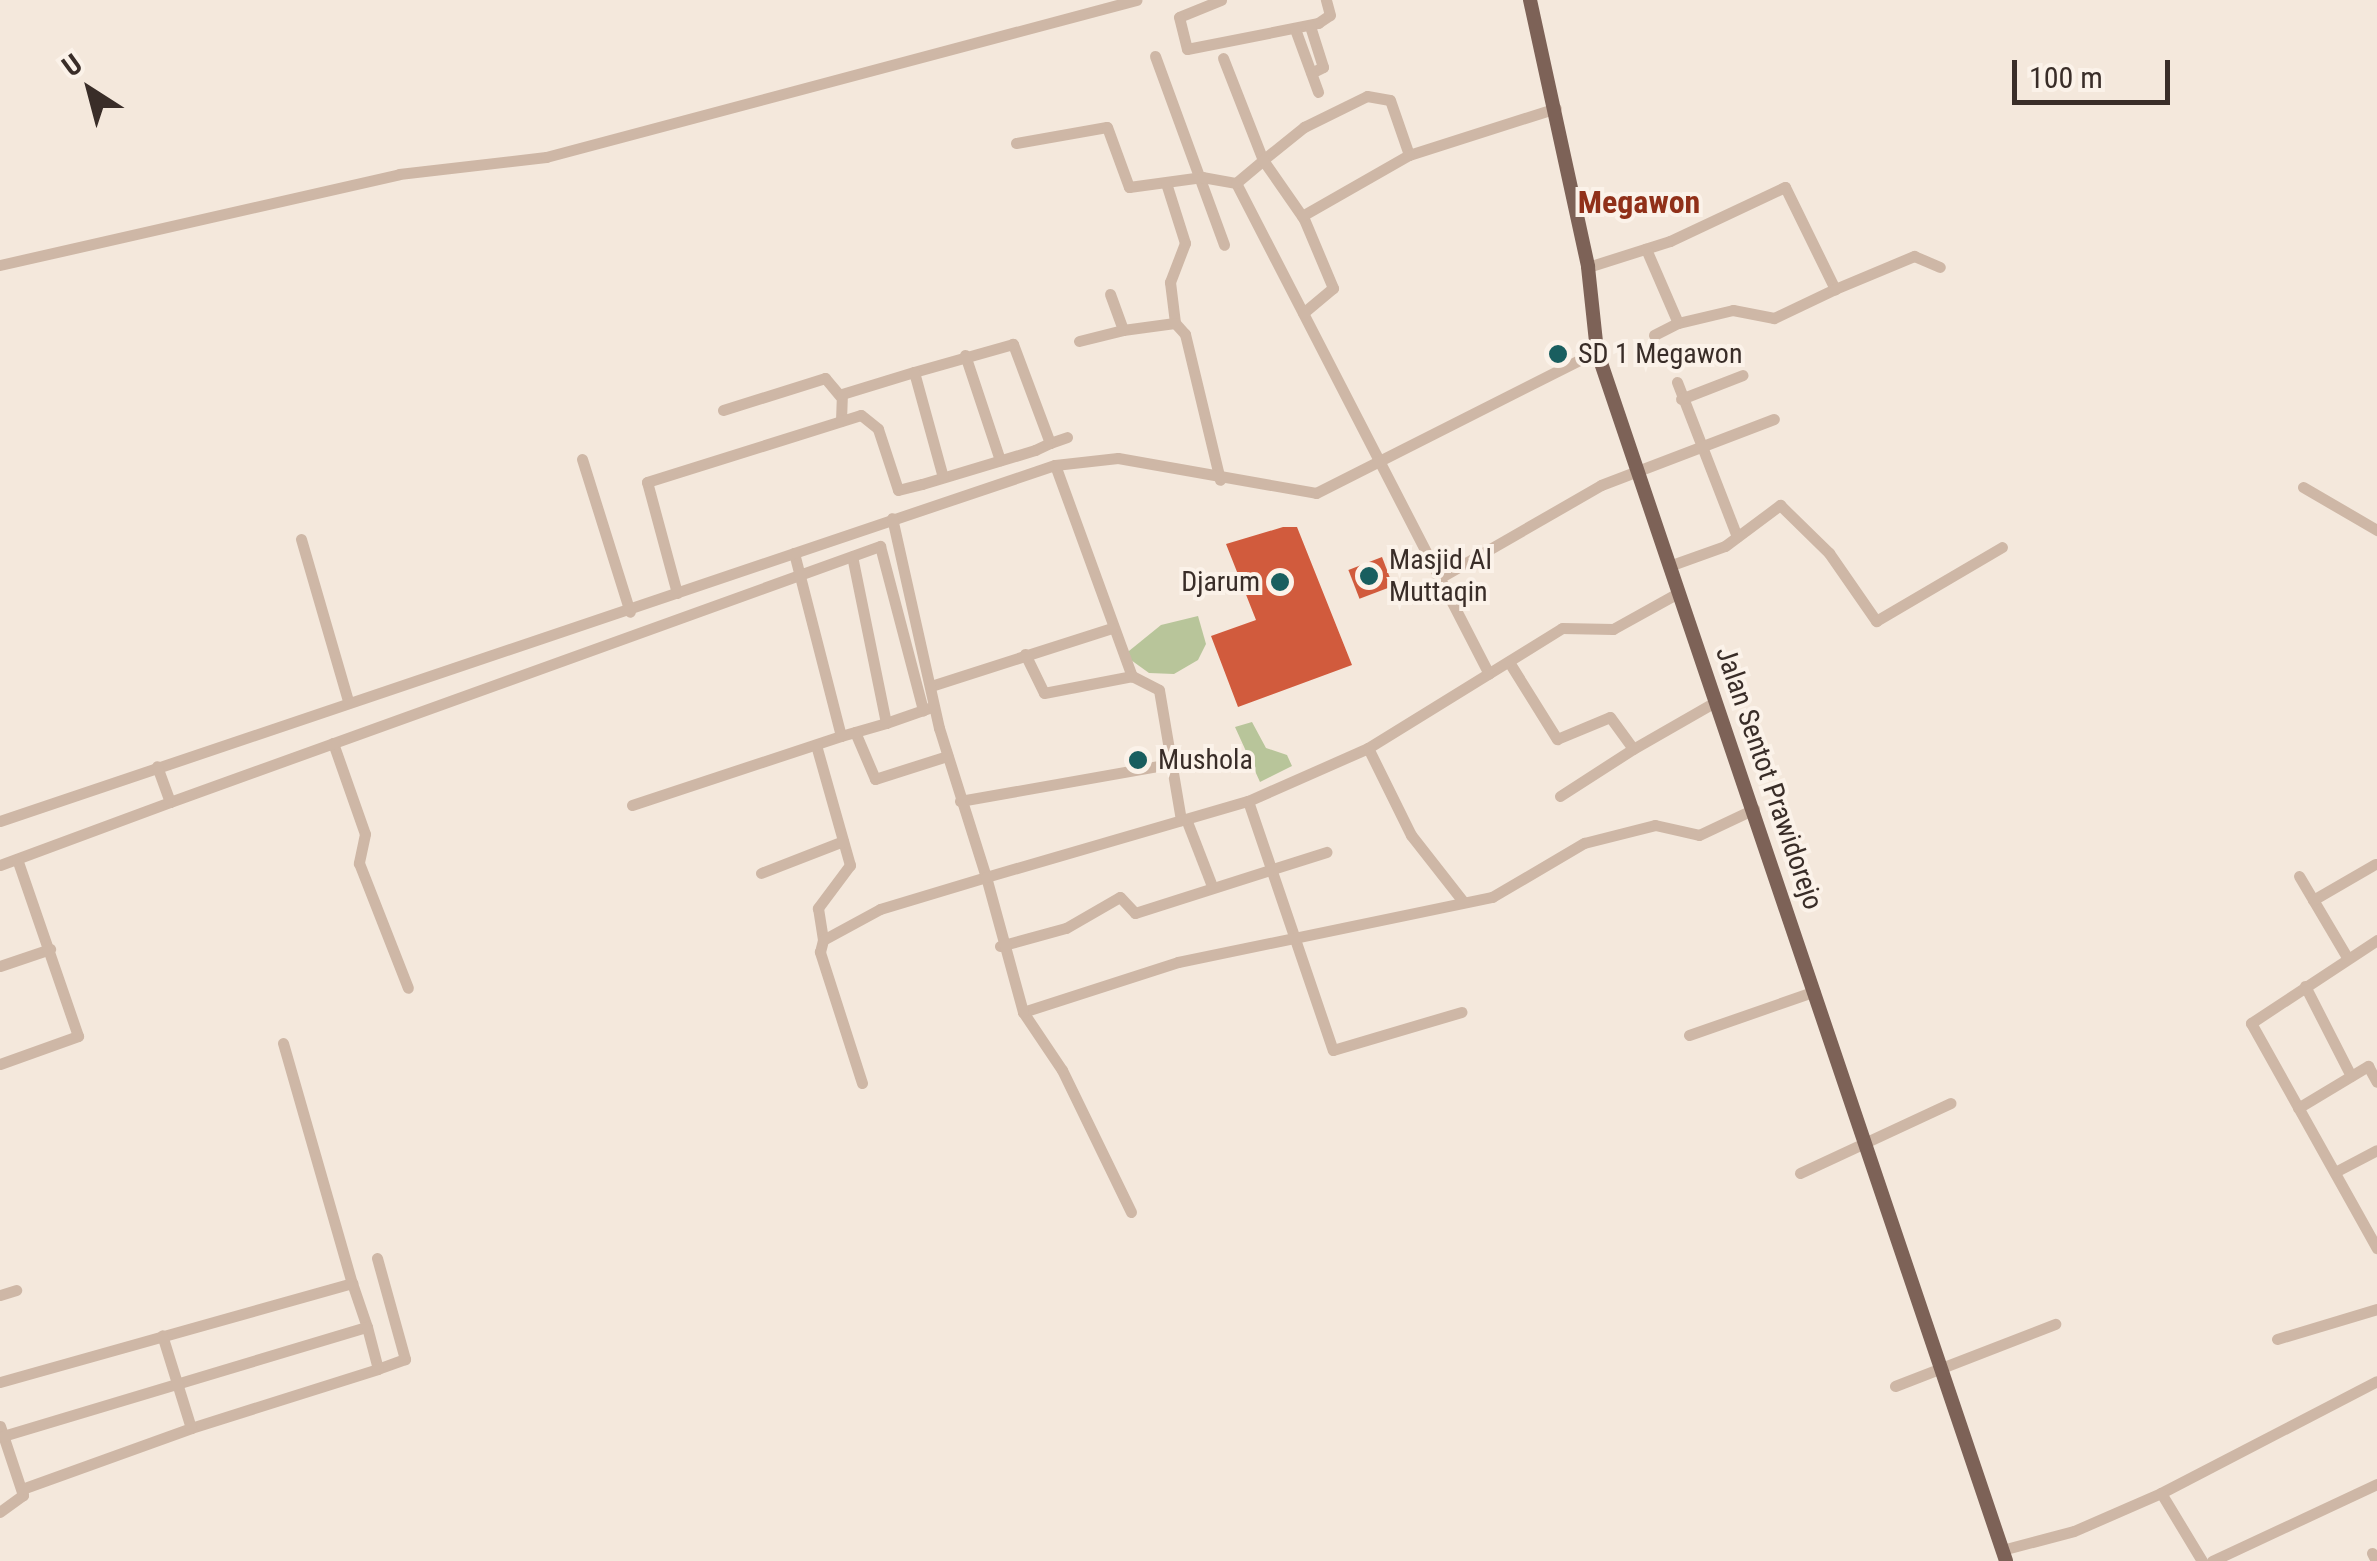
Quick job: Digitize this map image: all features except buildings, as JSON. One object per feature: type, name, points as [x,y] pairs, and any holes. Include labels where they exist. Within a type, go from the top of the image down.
[{"type":"main road","name":"Jalan Sentot Prawidorejo","points":[[1530,0],[1588,268],[1597,350],[2004,1556]]},
{"type":"street","points":[[0,265],[399,174],[546,157],[1136,0]]},
{"type":"street","points":[[1221,0],[1178,18],[1187,49],[1310,26],[1329,17],[1326,0]]},
{"type":"street","points":[[1310,26],[1324,67],[1311,73]]},
{"type":"street","points":[[1295,30],[1318,92]]},
{"type":"street","points":[[1154,56],[1224,245]]},
{"type":"street","points":[[1223,58],[1262,160],[1302,216],[1332,288],[1303,313]]},
{"type":"street","points":[[1016,143],[1107,127],[1126,185],[1202,178],[1236,183],[1332,111],[1383,95],[1409,155]]},
{"type":"street","points":[[1302,216],[1409,155],[1556,108]]},
{"type":"street","points":[[1166,183],[1185,250],[1170,282],[1175,323],[1184,334],[1220,480]]},
{"type":"street","points":[[1236,183],[1436,580],[1489,674]]},
{"type":"street","points":[[1588,268],[1646,249],[1787,188],[1835,289]]},
{"type":"street","points":[[1646,249],[1678,323]]},
{"type":"street","points":[[1654,335],[1678,323],[1734,310],[1774,318],[1914,256],[1940,267]]},
{"type":"street","points":[[1110,294],[1122,330]]},
{"type":"street","points":[[1079,341],[1175,323]]},
{"type":"street","points":[[840,396],[965,355],[1015,346],[1050,443]]},
{"type":"street","points":[[676,590],[647,482],[841,421],[868,416],[892,485],[922,487],[943,477],[973,480],[1118,458],[1306,494],[1378,465],[1597,350]]},
{"type":"street","points":[[965,355],[1000,460]]},
{"type":"street","points":[[914,372],[943,477]]},
{"type":"street","points":[[1682,399],[1743,376]]},
{"type":"street","points":[[723,410],[825,378],[840,396],[841,421]]},
{"type":"street","points":[[1677,382],[1699,450],[1737,537]]},
{"type":"street","points":[[1436,580],[1636,469],[1699,450],[1774,419]]},
{"type":"street","points":[[0,821],[892,518],[973,480],[1000,460],[1067,437]]},
{"type":"street","points":[[582,459],[628,609]]},
{"type":"street","points":[[1055,465],[1132,676]]},
{"type":"street","points":[[922,487],[927,504]]},
{"type":"street","points":[[2303,487],[2377,530]]},
{"type":"street","points":[[1669,566],[1737,537],[1780,505],[1829,553],[1872,621],[2002,547]]},
{"type":"street","points":[[892,518],[931,686],[928,708]]},
{"type":"street","points":[[300,539],[348,700]]},
{"type":"street","points":[[0,865],[166,791],[333,743],[798,572],[885,551],[928,708],[986,878],[1000,946],[1024,1012],[1062,1070],[1131,1212]]},
{"type":"street","points":[[794,553],[848,734],[876,779],[947,756]]},
{"type":"street","points":[[852,556],[886,723]]},
{"type":"street","points":[[700,586],[707,606]]},
{"type":"street","points":[[824,940],[880,909],[1248,801],[1368,748],[1562,628],[1613,630],[1678,593]]},
{"type":"street","points":[[931,686],[1112,628]]},
{"type":"street","points":[[572,629],[580,652]]},
{"type":"street","points":[[1025,654],[1044,694],[1132,676],[1159,690],[1169,764],[1184,820],[1212,886]]},
{"type":"street","points":[[1509,662],[1557,738],[1610,717],[1633,749]]},
{"type":"street","points":[[1560,796],[1715,702]]},
{"type":"street","points":[[632,804],[928,708]]},
{"type":"street","points":[[333,743],[365,834],[359,863],[408,988]]},
{"type":"street","points":[[816,744],[843,841],[846,879],[818,908],[824,940],[820,952],[862,1083]]},
{"type":"street","points":[[1368,748],[1411,835],[1462,900]]},
{"type":"street","points":[[960,802],[1169,764]]},
{"type":"street","points":[[157,766],[166,791]]},
{"type":"street","points":[[1248,801],[1333,1050],[1460,1012]]},
{"type":"street","points":[[1024,1012],[1296,934],[1492,897],[1584,842],[1655,825],[1699,835],[1754,808]]},
{"type":"street","points":[[761,872],[843,841]]},
{"type":"street","points":[[1000,946],[1066,928],[1120,898],[1135,912],[1271,866],[1326,852]]},
{"type":"street","points":[[0,1064],[78,1036],[18,858]]},
{"type":"street","points":[[2313,900],[2376,864]]},
{"type":"street","points":[[2298,876],[2348,959]]},
{"type":"street","points":[[2377,940],[2252,1024],[2377,1248]]},
{"type":"street","points":[[0,966],[50,949]]},
{"type":"street","points":[[2304,986],[2351,1076]]},
{"type":"street","points":[[1689,1036],[1815,991]]},
{"type":"street","points":[[284,1043],[378,1369]]},
{"type":"street","points":[[2298,1108],[2368,1066],[2377,1082]]},
{"type":"street","points":[[1800,1173],[1951,1102]]},
{"type":"street","points":[[2334,1172],[2377,1150]]},
{"type":"street","points":[[22,1489],[191,1428],[405,1358],[377,1258]]},
{"type":"street","points":[[0,1382],[352,1283]]},
{"type":"street","points":[[0,1294],[16,1290]]},
{"type":"street","points":[[2277,1339],[2377,1309]]},
{"type":"street","points":[[1894,1386],[1942,1372],[2054,1324]]},
{"type":"street","points":[[0,1512],[18,1505],[22,1489],[2,1431],[366,1327]]},
{"type":"street","points":[[162,1335],[191,1428]]},
{"type":"street","points":[[2004,1556],[2161,1493],[2377,1382]]},
{"type":"street","points":[[2212,1561],[2377,1484]]},
{"type":"street","points":[[2161,1493],[2202,1561]]},
{"type":"green space","points":[[1198,616],[1206,644],[1198,660],[1174,674],[1149,673],[1124,655],[1161,625]]},
{"type":"green space","points":[[1252,722],[1266,748],[1287,755],[1292,766],[1260,782],[1235,727]]},
{"type":"place","name":"SD 1 Megawon","points":[[1558,354]]},
{"type":"place","name":"Masjid Al Muttaqin","points":[[1369,576]]},
{"type":"place","name":"Djarum","points":[[1280,582]]},
{"type":"place","name":"Mushola","points":[[1138,760]]},
{"type":"district","name":"Megawon","points":[[1639,202]]}]
